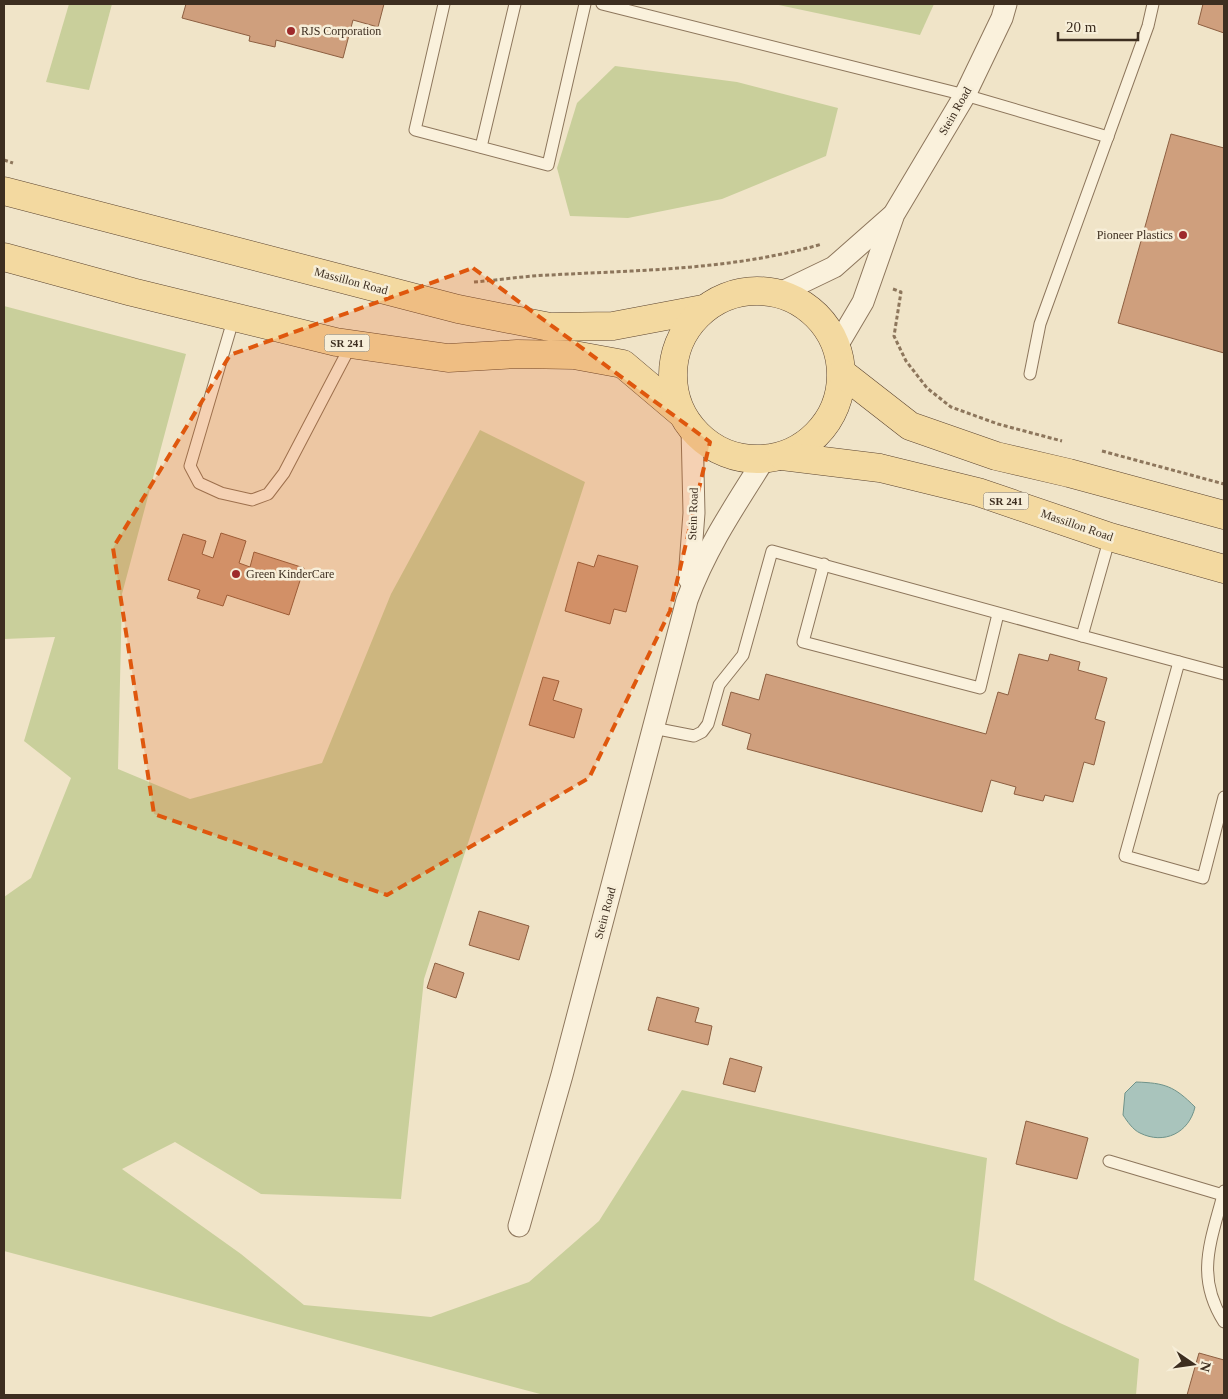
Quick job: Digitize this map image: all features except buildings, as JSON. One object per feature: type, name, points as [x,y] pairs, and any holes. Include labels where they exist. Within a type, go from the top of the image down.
[{"type":"main road","name":"Massillon Road","points":[[4,191],[458,309],[550,327],[613,326],[703,309]]},
{"type":"main road","name":"SR 241","points":[[4,257],[132,292],[352,344],[448,358],[517,354],[574,355],[623,364],[686,420],[698,436],[722,452],[749,460],[773,457]]},
{"type":"main road","points":[[686,420],[673,385],[675,356],[685,330],[703,309],[727,296],[753,290],[780,293],[804,304],[824,323],[837,346],[842,373],[838,400],[825,426],[804,446],[773,457]]},
{"type":"main road","points":[[842,373],[910,426],[996,456],[1069,473],[1224,516]]},
{"type":"main road","name":"Massillon Road","points":[[773,457],[880,468],[978,492],[1110,536],[1224,568]]},
{"type":"street","name":"Stein Road","points":[[837,346],[863,302],[894,214],[965,95],[1002,18],[1006,4]]},
{"type":"street","name":"Stein Road","points":[[780,293],[834,267],[894,214]]},
{"type":"street","name":"Stein Road","points":[[686,420],[694,513],[687,600]]},
{"type":"street","name":"Stein Road","points":[[519,1226],[562,1076],[687,600],[700,566],[716,536],[773,457]]},
{"type":"lane","points":[[444,4],[415,130],[548,165],[585,4]]},
{"type":"lane","points":[[481,148],[515,4]]},
{"type":"lane","points":[[602,4],[965,95],[1108,136]]},
{"type":"lane","points":[[1030,374],[1040,324],[1148,26],[1153,4]]},
{"type":"lane","points":[[234,317],[190,466],[199,483],[221,493],[252,500],[268,494],[284,473],[352,344]]},
{"type":"lane","points":[[1082,636],[1110,536]]},
{"type":"lane","points":[[654,728],[694,736],[702,732],[708,724],[719,686],[743,654],[772,551],[1224,674]]},
{"type":"lane","points":[[824,564],[803,642],[980,688],[998,614]]},
{"type":"lane","points":[[1179,662],[1125,856],[1203,878],[1224,797]]},
{"type":"lane","points":[[1109,1161],[1224,1193],[1206,1259],[1209,1289],[1224,1322]]},
{"type":"highlighted area","points":[[473,268],[710,442],[670,611],[589,778],[387,895],[154,814],[113,548],[230,355]]},
{"type":"green space","points":[[69,4],[112,4],[89,90],[46,82]]},
{"type":"green space","points":[[774,4],[934,4],[920,35]]},
{"type":"green space","points":[[615,66],[737,82],[838,108],[826,156],[722,199],[628,218],[570,216],[557,168],[577,103]]},
{"type":"green space","points":[[4,306],[186,354],[122,594],[118,769],[190,799],[322,763],[391,594],[480,430],[585,482],[424,979],[401,1199],[261,1194],[175,1142],[122,1169],[241,1254],[304,1305],[431,1317],[529,1282],[599,1221],[682,1090],[987,1158],[974,1280],[1060,1323],[1139,1359],[1136,1395],[544,1395],[4,1251],[4,897],[31,878],[71,778],[24,741],[55,637],[4,639]]},
{"type":"water","points":[[1136,1082],[1162,1085],[1181,1094],[1195,1107],[1187,1124],[1174,1134],[1158,1138],[1135,1130],[1123,1115],[1125,1093]]},
{"type":"place","name":"RJS Corporation","points":[[291,31]]},
{"type":"place","name":"Pioneer Plastics","points":[[1183,235]]},
{"type":"place","name":"Green KinderCare","points":[[236,574]]}]
